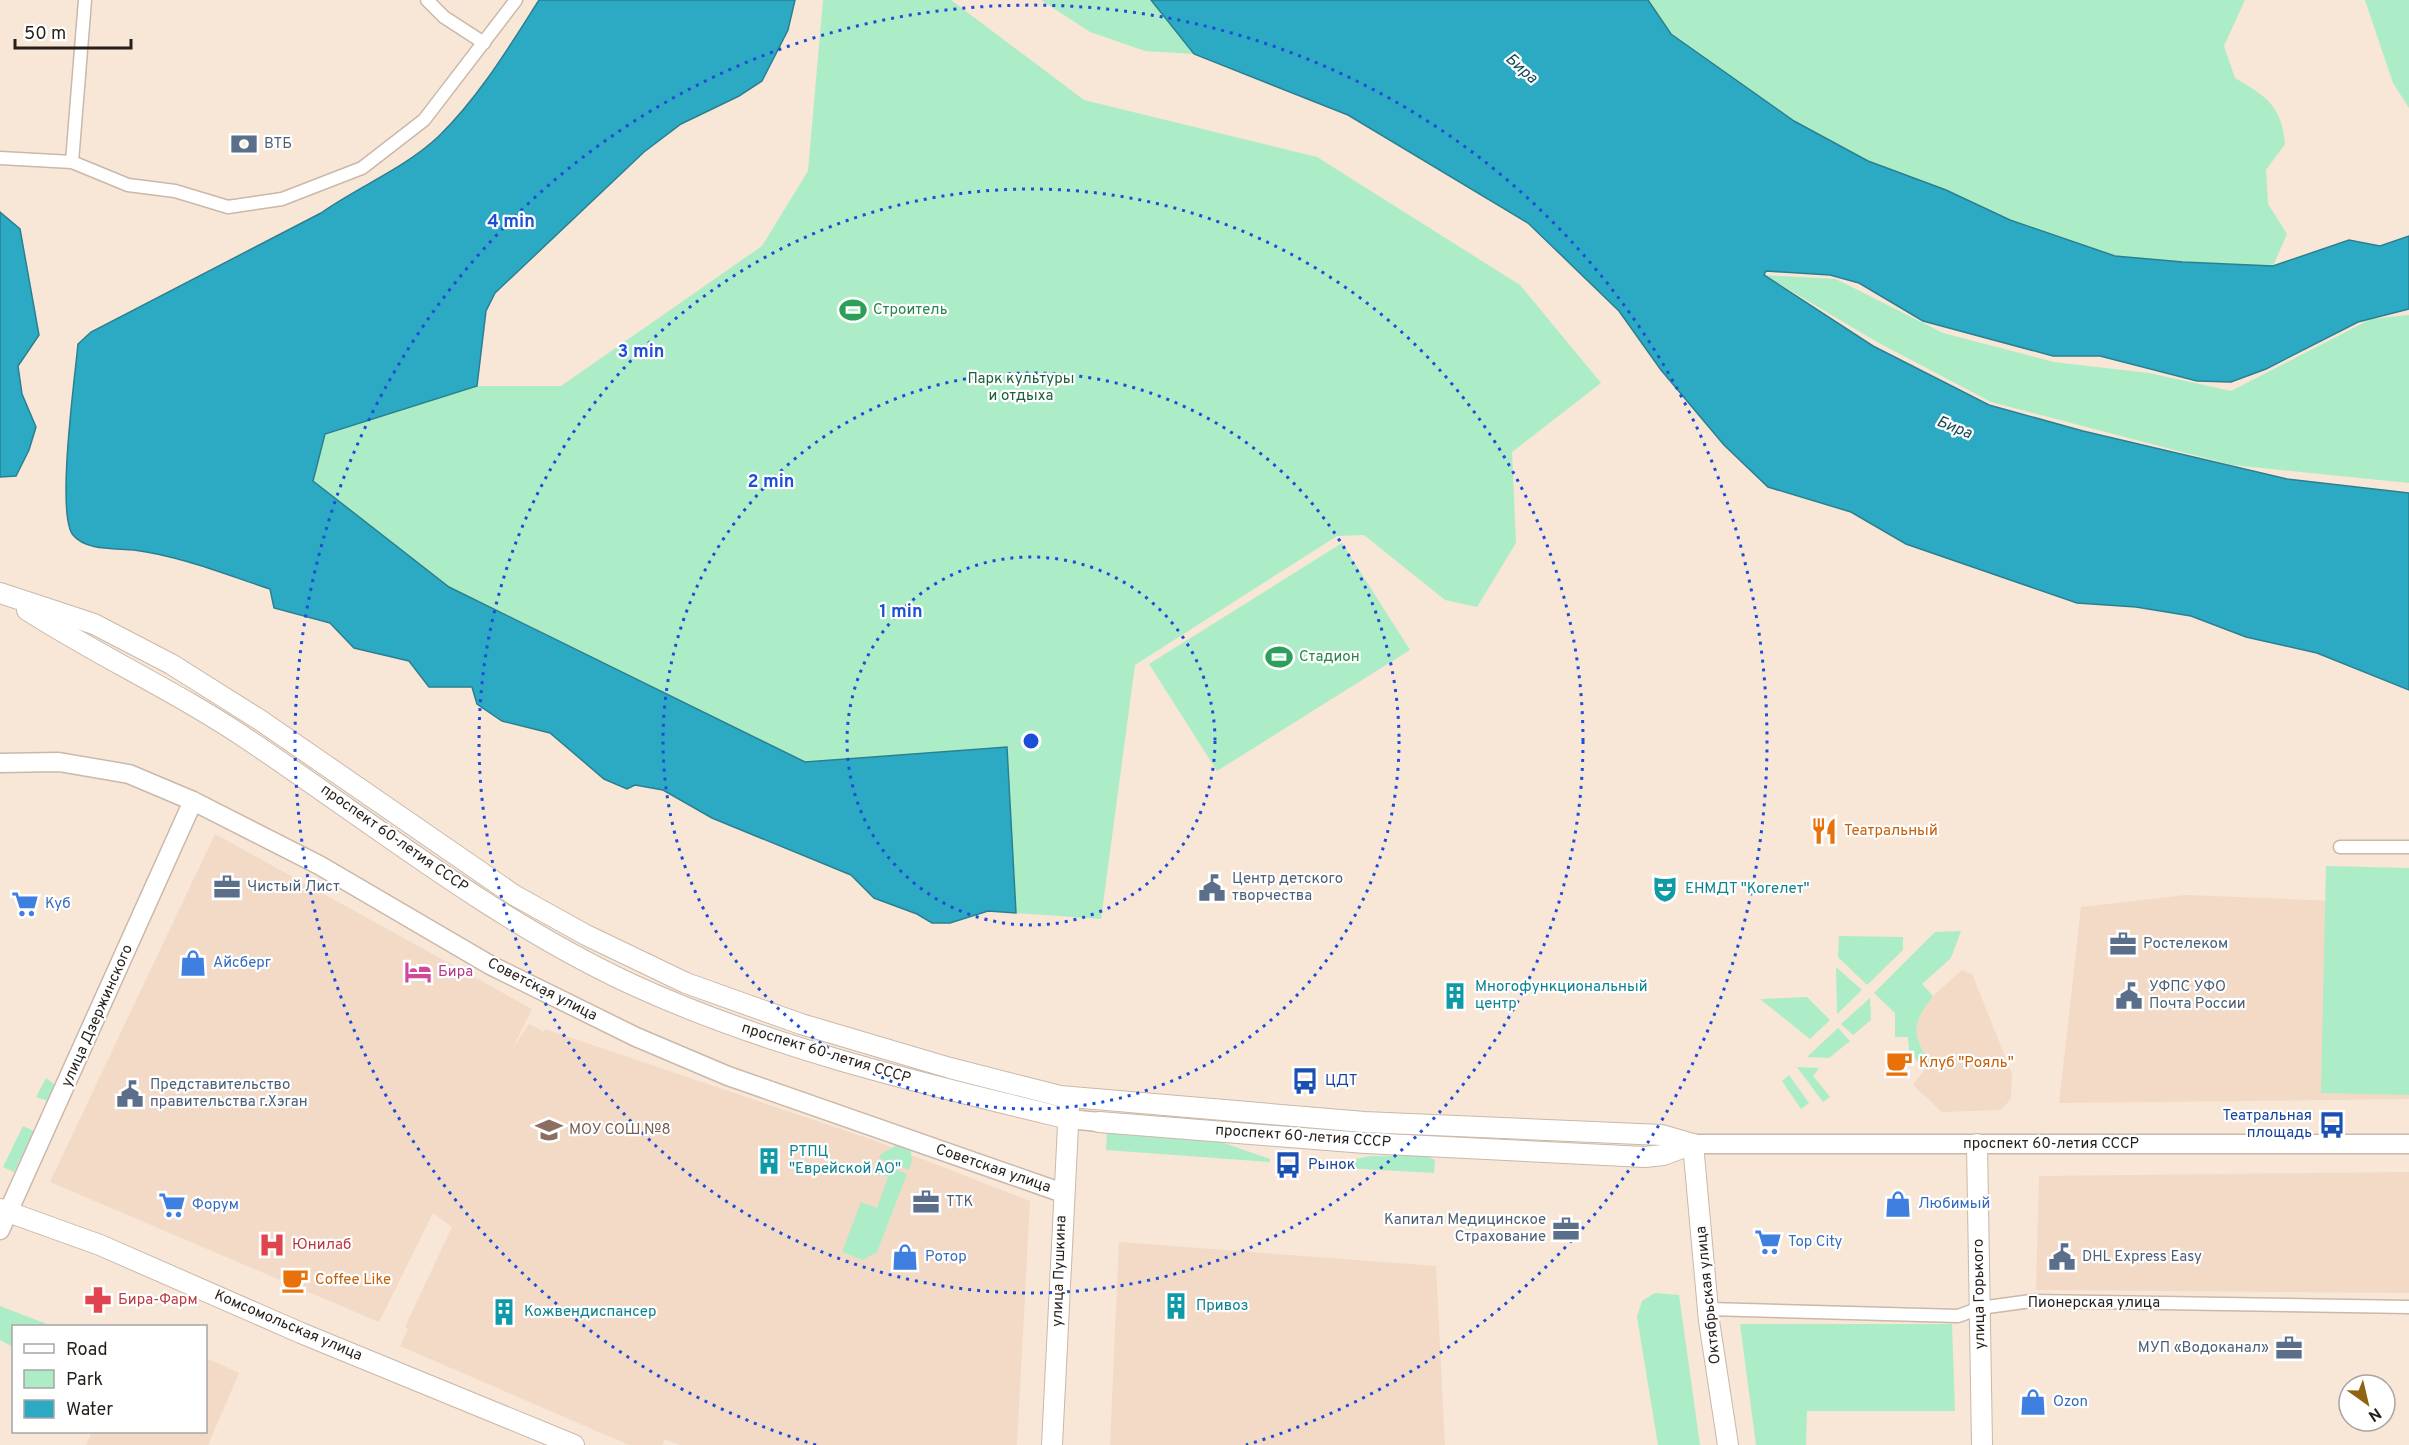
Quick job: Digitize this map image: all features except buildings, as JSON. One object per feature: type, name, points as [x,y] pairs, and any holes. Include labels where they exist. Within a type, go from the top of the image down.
[{"type":"main road","name":"проспект 60-летия СССР","points":[[1693,1144],[1663,1155],[1645,1157],[1365,1143],[1069,1119],[939,1088],[792,1046],[679,1005],[630,983],[507,918],[248,739],[147,677],[82,646],[0,593],[94,624],[171,664],[260,720],[514,895],[686,983],[801,1024],[950,1068],[1069,1097],[1364,1122],[1662,1135],[1693,1144],[2409,1144]]},
{"type":"main road","points":[[248,739],[260,720]]},
{"type":"main road","name":"Советская улица","points":[[0,763],[59,762],[129,774],[193,801],[319,865],[490,965],[636,1037],[728,1076],[1063,1193]]},
{"type":"main road","name":"улица Дзержинского","points":[[3,1218],[193,801]]},
{"type":"main road","name":"улица Пушкина","points":[[1052,1445],[1069,1097]]},
{"type":"main road","name":"Октябрьская улица","points":[[1693,1144],[1708,1309],[1728,1445]]},
{"type":"main road","name":"улица Горького","points":[[1977,1144],[1982,1445]]},
{"type":"main road","name":"Комсомольская улица","points":[[3,1218],[100,1245],[301,1333],[574,1445]]},
{"type":"street","points":[[72,162],[85,0]]},
{"type":"street","points":[[427,0],[444,17],[484,43]]},
{"type":"street","points":[[0,158],[72,162],[128,185],[175,191],[228,207],[282,199],[362,168],[424,120],[516,0]]},
{"type":"street","points":[[2340,847],[2409,847]]},
{"type":"street","name":"Пионерская улица","points":[[1708,1309],[1958,1316],[1980,1308],[2031,1301],[2409,1307]]},
{"type":"shaded area","points":[[215,834],[532,1009],[513,1048],[529,1024],[544,1032],[545,1029],[873,1140],[1030,1201],[1017,1445],[680,1445],[665,1439],[662,1445],[629,1445],[400,1346],[408,1329],[405,1327],[452,1227],[433,1213],[379,1322],[50,1182]]},
{"type":"shaded area","points":[[2186,895],[2409,904],[2409,1099],[2059,1103],[2081,907]]},
{"type":"shaded area","points":[[1962,970],[1972,974],[2012,1074],[2011,1099],[2000,1110],[1942,1112],[1913,1085],[1930,1063],[1921,1049],[1915,1032],[1917,1017],[1933,996]]},
{"type":"shaded area","points":[[2409,1172],[2409,1293],[2036,1290],[2039,1176]]},
{"type":"shaded area","points":[[1119,1242],[1436,1266],[1445,1445],[1110,1445]]},
{"type":"shaded area","points":[[207,1358],[239,1373],[208,1445],[86,1445],[92,1433],[207,1433]]},
{"type":"green space","name":"Парк культуры и отдыха","points":[[823,0],[951,0],[1084,100],[1317,157],[1520,285],[1601,383],[1512,452],[1516,543],[1477,607],[1445,600],[1364,535],[1337,536],[1135,665],[1101,919],[1016,913],[1007,747],[805,762],[449,587],[313,481],[325,434],[477,386],[561,386],[762,246],[808,171]]},
{"type":"green space","points":[[1041,0],[1151,0],[1194,54],[1145,51],[1090,32]]},
{"type":"green space","points":[[1648,0],[2245,0],[2224,46],[2235,78],[2264,97],[2276,111],[2280,120],[2285,144],[2266,170],[2268,204],[2287,234],[2273,266],[2183,262],[2115,256],[2010,220],[1946,190],[1868,161],[1794,121],[1671,34]]},
{"type":"green space","points":[[2365,0],[2409,0],[2409,108],[2393,83]]},
{"type":"green space","points":[[1764,275],[1836,279],[1943,333],[2054,362],[2149,373],[2231,391],[2371,319],[2409,315],[2409,483],[2232,465],[1991,402],[1877,342]]},
{"type":"green space","name":"Стадион","points":[[1342,543],[1410,650],[1217,771],[1149,664]]},
{"type":"green space","points":[[2326,866],[2409,868],[2409,1095],[2321,1093]]},
{"type":"green space","points":[[1961,931],[1951,958],[1922,984],[1933,996],[1921,1014],[1916,1029],[1919,1044],[1930,1063],[1924,1069],[1909,1051],[1908,1037],[1895,1037],[1895,1013],[1874,993],[1935,932]]},
{"type":"green space","points":[[1839,936],[1903,937],[1903,950],[1867,985],[1838,957]]},
{"type":"green space","points":[[1836,967],[1862,990],[1837,1014]]},
{"type":"green space","points":[[1807,997],[1830,1020],[1810,1039],[1760,999]]},
{"type":"green space","points":[[1870,998],[1871,1020],[1853,1035],[1841,1024]]},
{"type":"green space","points":[[1838,1028],[1850,1041],[1829,1058],[1807,1057]]},
{"type":"green space","points":[[1797,1067],[1819,1068],[1813,1076],[1830,1097],[1823,1102]]},
{"type":"green space","points":[[1789,1075],[1809,1103],[1801,1109],[1782,1081]]},
{"type":"green space","points":[[46,1078],[55,1085],[48,1101],[36,1097]]},
{"type":"green space","points":[[23,1126],[34,1131],[14,1172],[3,1167]]},
{"type":"green space","points":[[1107,1131],[1218,1141],[1270,1159],[1270,1162],[1106,1150]]},
{"type":"green space","points":[[897,1145],[910,1149],[912,1159],[909,1170],[879,1158],[881,1154]]},
{"type":"green space","points":[[1370,1156],[1427,1156],[1435,1160],[1434,1173],[1327,1167],[1327,1165]]},
{"type":"green space","points":[[877,1162],[907,1174],[877,1252],[863,1260],[842,1252],[861,1202],[877,1208],[888,1177],[874,1172]]},
{"type":"green space","points":[[1655,1293],[1679,1295],[1700,1445],[1658,1445],[1637,1317],[1642,1301]]},
{"type":"green space","points":[[0,1306],[49,1325],[12,1325],[12,1346],[0,1340]]},
{"type":"green space","points":[[1740,1324],[1952,1324],[1955,1411],[1807,1411],[1806,1445],[1756,1445]]},
{"type":"water","points":[[539,0],[795,0],[788,30],[762,81],[739,96],[681,124],[644,152],[495,293],[486,311],[477,386],[325,434],[313,481],[449,587],[805,762],[1007,747],[1016,913],[988,911],[950,923],[932,923],[917,914],[874,898],[851,875],[712,818],[663,790],[635,785],[627,789],[604,779],[550,733],[502,721],[477,704],[472,687],[429,687],[409,661],[354,648],[330,623],[274,608],[270,589],[169,557],[85,544],[73,535],[68,522],[66,474],[78,344],[91,332],[321,213],[425,148],[454,121],[467,105],[505,53]]},
{"type":"water","points":[[1151,0],[1648,0],[1671,34],[1794,121],[1868,161],[1946,190],[2010,220],[2115,256],[2273,266],[2349,240],[2380,246],[2409,236],[2409,309],[2358,322],[2266,369],[2231,382],[2197,381],[2100,356],[2053,356],[1923,321],[1859,283],[1830,275],[1766,271],[1764,275],[1873,346],[1989,405],[2083,431],[2287,479],[2409,493],[2409,690],[2317,653],[2246,637],[2191,616],[2136,607],[2077,603],[1906,544],[1851,512],[1768,487],[1724,445],[1661,370],[1619,311],[1528,223],[1348,115],[1194,54]]},
{"type":"water","points":[[0,212],[20,229],[39,335],[18,366],[22,394],[36,427],[29,450],[16,476],[0,477]]},
{"type":"place","name":"ВТБ","points":[[244,144]]},
{"type":"place","name":"Строитель","points":[[853,310]]},
{"type":"place","name":"Стадион","points":[[1279,657]]},
{"type":"place","name":"Театральный","points":[[1824,831]]},
{"type":"place","name":"Чистый Лист","points":[[227,887]]},
{"type":"place","name":"Центр детского творчества","points":[[1212,888]]},
{"type":"place","name":"ЕНМДТ \"Когелет\"","points":[[1665,889]]},
{"type":"place","name":"Куб","points":[[25,904]]},
{"type":"place","name":"Ростелеком","points":[[2123,944]]},
{"type":"place","name":"Айсберг","points":[[193,963]]},
{"type":"place","name":"Бира","points":[[418,972]]},
{"type":"place","name":"Многофункциональный центр","points":[[1455,996]]},
{"type":"place","name":"УФПС УФО Почта России","points":[[2129,996]]},
{"type":"place","name":"Клуб \"Рояль\"","points":[[1899,1063]]},
{"type":"place","name":"ЦДТ","points":[[1305,1081]]},
{"type":"place","name":"Представительство правительства г.Хэган","points":[[130,1094]]},
{"type":"place","name":"Театральная площадь","points":[[2332,1125]]},
{"type":"place","name":"МОУ СОШ №8","points":[[549,1130]]},
{"type":"place","name":"РТПЦ \"Еврейской АО\"","points":[[769,1161]]},
{"type":"place","name":"Рынок","points":[[1288,1165]]},
{"type":"place","name":"ТТК","points":[[926,1202]]},
{"type":"place","name":"Любимый","points":[[1898,1204]]},
{"type":"place","name":"Форум","points":[[172,1205]]},
{"type":"place","name":"Капитал Медицинское Страхование","points":[[1566,1229]]},
{"type":"place","name":"Top City","points":[[1768,1242]]},
{"type":"place","name":"Юнилаб","points":[[272,1245]]},
{"type":"place","name":"Ротор","points":[[905,1257]]},
{"type":"place","name":"DHL Express Easy","points":[[2062,1257]]},
{"type":"place","name":"Coffee Like","points":[[295,1280]]},
{"type":"place","name":"Бира-Фарм","points":[[98,1300]]},
{"type":"place","name":"Привоз","points":[[1176,1306]]},
{"type":"place","name":"Кожвендиспансер","points":[[504,1312]]},
{"type":"place","name":"МУП «Водоканал»","points":[[2289,1348]]},
{"type":"place","name":"Ozon","points":[[2033,1402]]}]
